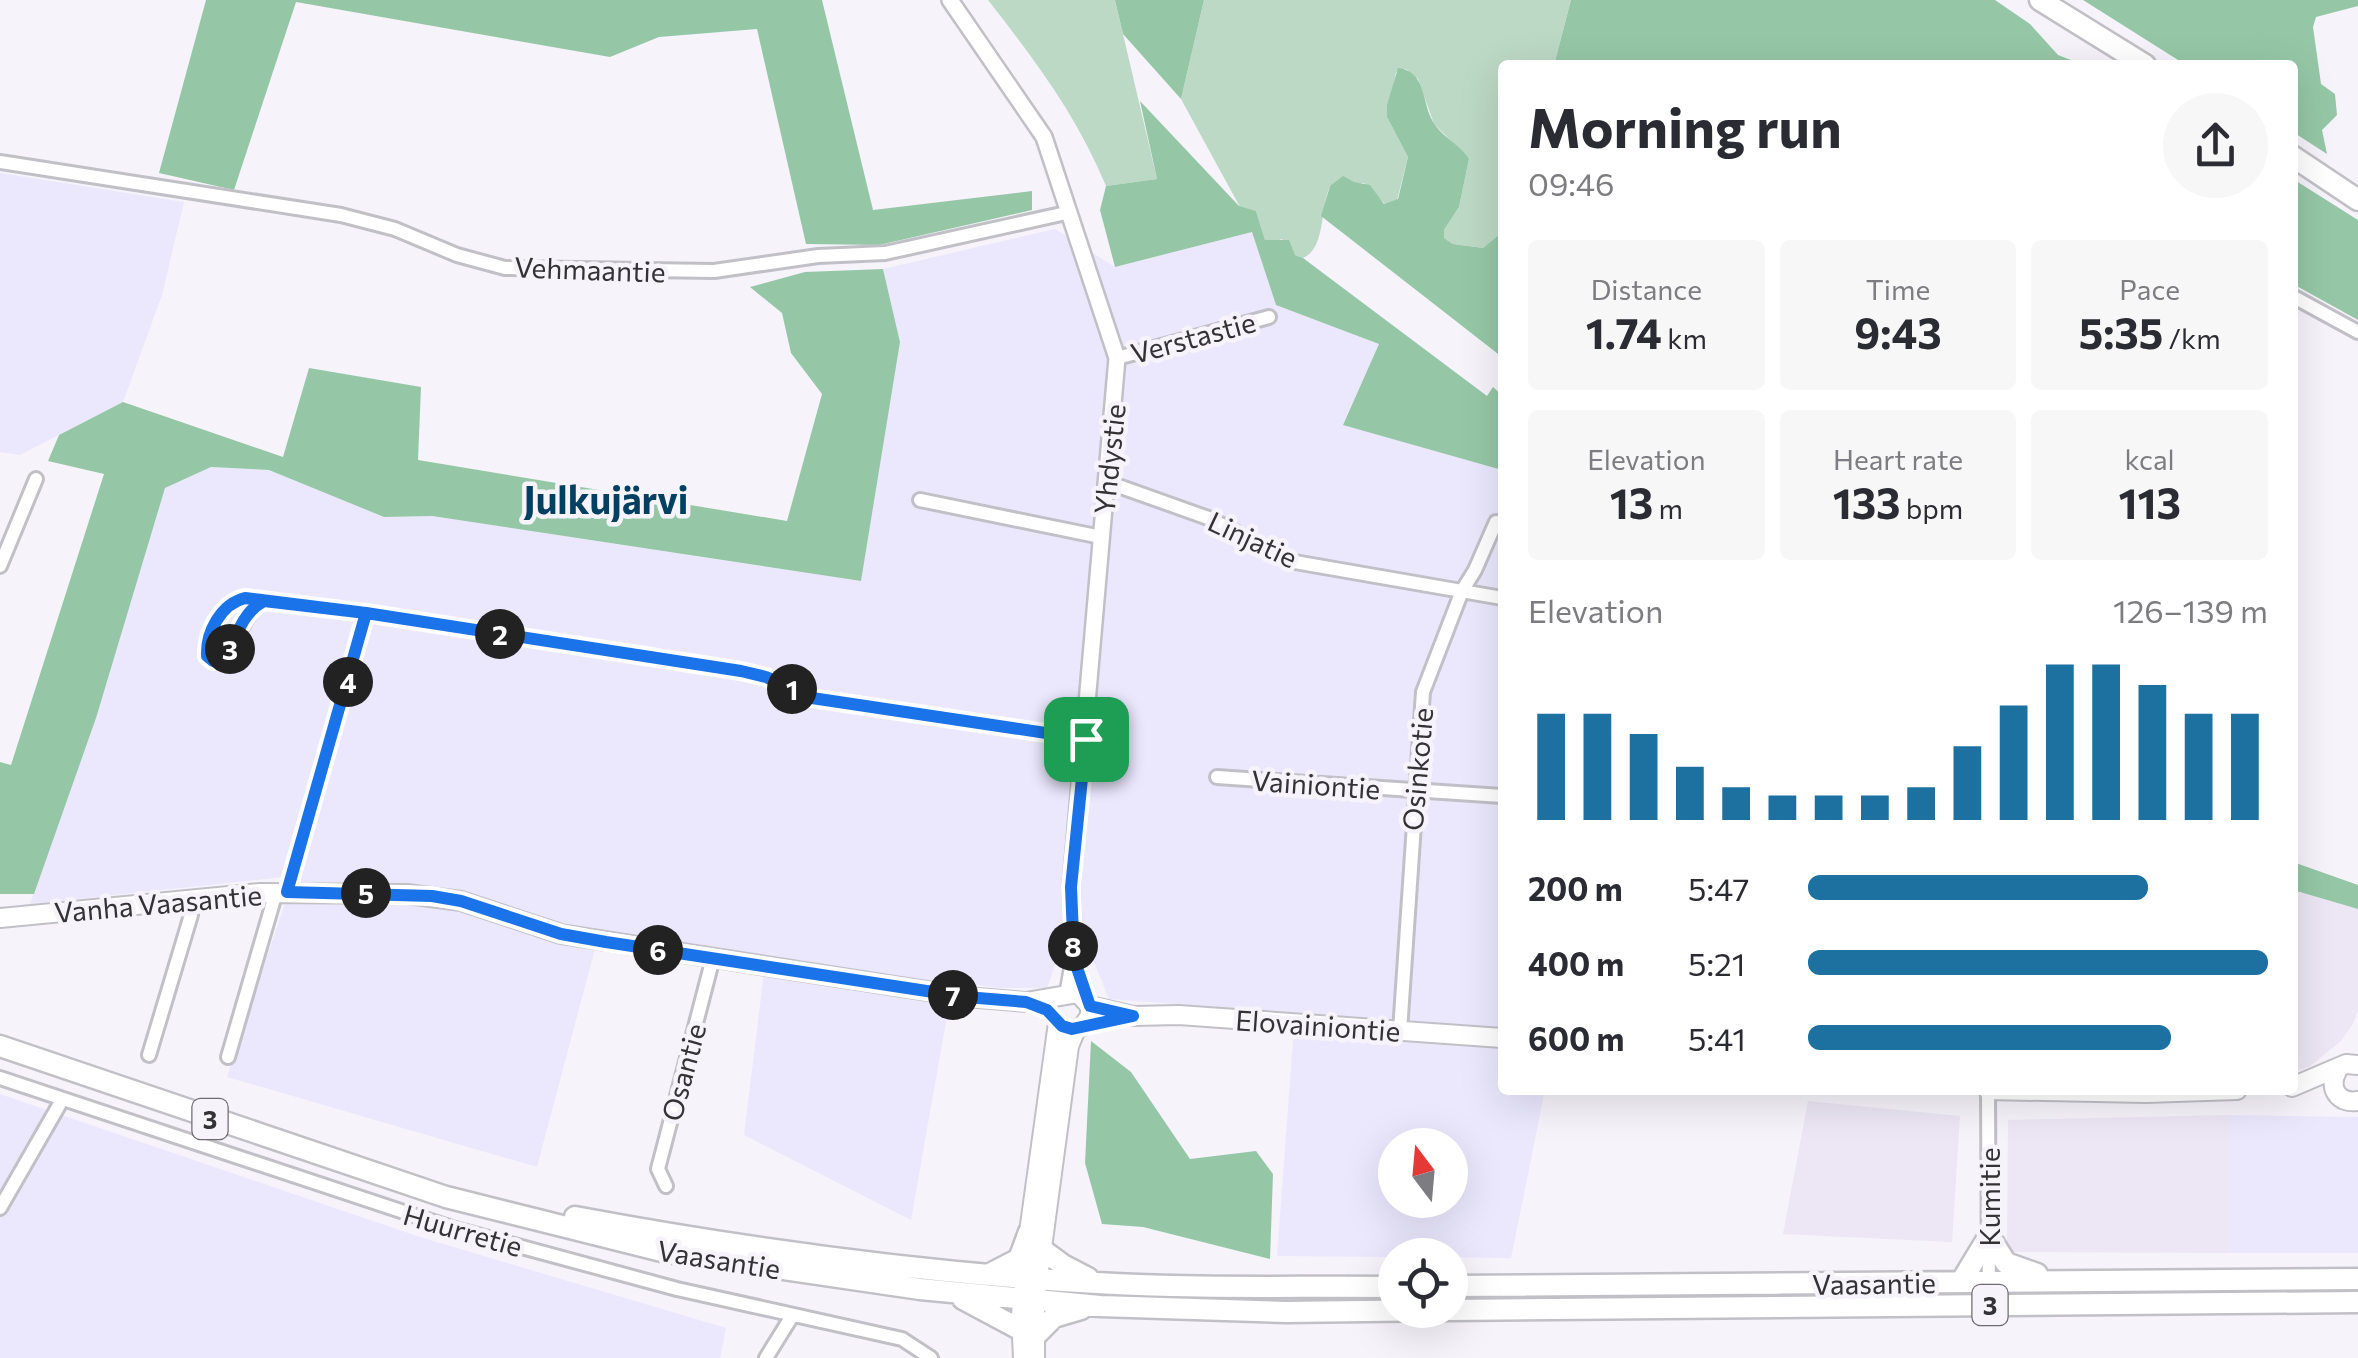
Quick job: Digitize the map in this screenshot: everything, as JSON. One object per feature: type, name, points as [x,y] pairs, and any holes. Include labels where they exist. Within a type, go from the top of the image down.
[{"type":"main road","points":[[2040,0],[2137,60]]},
{"type":"main road","points":[[2298,160],[2358,200]]},
{"type":"main road","name":"Vanha Vaasantie","points":[[0,918],[282,892],[432,896],[461,901],[561,934],[713,958],[966,997],[1026,1002],[1064,994]]},
{"type":"main road","points":[[1031,1289],[1044,1250],[1070,1046],[1068,1023],[1054,1006],[1064,994],[1078,992],[1089,1003],[1090,1016],[1068,1023]]},
{"type":"main road","name":"Vanha Vaasantie","points":[[1026,1002],[1068,1023]]},
{"type":"main road","name":"Elovainiontie","points":[[1089,1003],[1133,1016]]},
{"type":"main road","name":"Elovainiontie","points":[[1068,1023],[1179,1015],[1498,1038]]},
{"type":"main road","points":[[990,1274],[1019,1259],[1029,1232],[1068,1023]]},
{"type":"main road","name":"Vaasantie","points":[[0,1046],[486,1209],[666,1252],[947,1293],[1099,1283],[1378,1286]]},
{"type":"main road","points":[[2298,1086],[2351,1064]]},
{"type":"main road","points":[[2335,1092],[2333,1081],[2351,1064]]},
{"type":"main road","points":[[2298,1089],[2335,1092],[2344,1100],[2358,1101]]},
{"type":"main road","name":"Vaasantie","points":[[421,1187],[643,1230],[990,1274],[1100,1306],[1378,1311]]},
{"type":"main road","points":[[1029,1232],[1030,1342]]},
{"type":"main road","points":[[1989,1236],[1998,1255],[2016,1270],[2074,1279]]},
{"type":"main road","points":[[1961,1282],[1989,1236]]},
{"type":"main road","points":[[1044,1250],[1063,1266],[1099,1283]]},
{"type":"main road","name":"Vaasantie","points":[[1468,1286],[2358,1279]]},
{"type":"main road","points":[[947,1293],[980,1306],[1030,1342]]},
{"type":"main road","name":"Vaasantie","points":[[1468,1310],[2358,1302]]},
{"type":"main road","points":[[1023,1358],[1030,1342],[1054,1317],[1100,1306]]},
{"type":"street","name":"Yhdystie","points":[[950,0],[1044,136],[1117,358],[1071,887],[1074,959],[1089,1003]]},
{"type":"street","name":"Vehmaantie","points":[[0,162],[341,215],[396,229],[457,255],[505,268],[714,271],[818,256],[885,253],[1066,212]]},
{"type":"street","points":[[2298,299],[2358,332]]},
{"type":"street","name":"Verstastie","points":[[1117,358],[1268,317]]},
{"type":"street","points":[[0,566],[36,479]]},
{"type":"street","name":"Linjatie","points":[[1107,482],[1212,519],[1289,561],[1498,597]]},
{"type":"street","points":[[920,500],[1101,537]]},
{"type":"street","name":"Osinkotie","points":[[1400,1031],[1424,692],[1462,592],[1496,522]]},
{"type":"street","points":[[264,601],[244,618],[228,655],[213,661],[207,656],[222,610],[245,598],[741,671],[766,677],[812,698],[1086,739]]},
{"type":"street","points":[[228,1057],[366,613]]},
{"type":"street","name":"Vainiontie","points":[[1217,777],[1498,796]]},
{"type":"street","points":[[150,1055],[193,898]]},
{"type":"street","name":"Osantie","points":[[666,1186],[658,1169],[713,958]]},
{"type":"street","name":"Yhdystie","points":[[1064,994],[1074,959]]},
{"type":"street","name":"Huurretie","points":[[0,1078],[410,1216],[595,1268],[902,1339],[931,1358]]},
{"type":"street","name":"Kumitie","points":[[1988,1095],[1989,1305]]},
{"type":"street","points":[[0,1208],[62,1100]]},
{"type":"street","points":[[766,1358],[792,1316]]},
{"type":"shaded area","points":[[0,173],[184,202],[162,295],[123,402],[20,455],[0,452]]},
{"type":"shaded area","points":[[1055,229],[1115,267],[1252,232],[1277,305],[1380,344],[1343,424],[1498,469],[1498,1095],[1544,1095],[1511,1258],[1468,1258],[1468,1238],[1378,1238],[1378,1257],[1277,1256],[1295,1013],[1109,999],[1092,957],[1059,954],[1047,988],[999,988],[953,982],[911,1220],[744,1135],[766,956],[600,930],[537,1167],[227,1077],[294,876],[30,904],[165,488],[211,467],[269,470],[384,517],[432,516],[860,581],[900,342],[883,269]]},
{"type":"shaded area","points":[[2298,892],[2358,909],[2358,1010],[2341,1041],[2310,1066],[2298,1070]]},
{"type":"shaded area","points":[[0,1094],[420,1237],[726,1328],[720,1358],[0,1358]]},
{"type":"shaded area","points":[[1808,1101],[1960,1116],[1952,1242],[1783,1234]]},
{"type":"shaded area","points":[[2229,1115],[2229,1253],[2007,1252],[2008,1120]]},
{"type":"shaded area","points":[[2229,1115],[2358,1117],[2358,1253],[2229,1253]]},
{"type":"green space","points":[[206,0],[822,0],[873,210],[1032,191],[1032,210],[879,245],[806,244],[757,29],[659,37],[610,57],[296,2],[234,190],[159,173]]},
{"type":"green space","points":[[988,0],[1115,0],[1157,179],[1106,186],[1054,89]]},
{"type":"green space","points":[[1115,0],[1204,0],[1181,99],[1123,34]]},
{"type":"green space","points":[[1204,0],[1571,0],[1555,60],[1498,60],[1498,235],[1483,248],[1453,244],[1444,238],[1444,230],[1459,207],[1469,159],[1434,124],[1418,79],[1406,69],[1396,72],[1387,117],[1408,157],[1397,200],[1385,204],[1364,183],[1330,186],[1316,246],[1303,258],[1295,255],[1282,239],[1265,240],[1256,211],[1240,207],[1181,99]]},
{"type":"green space","points":[[1571,0],[1995,0],[2030,24],[2058,55],[2071,60],[1555,60]]},
{"type":"green space","points":[[2083,0],[2358,0],[2358,6],[2316,17],[2313,27],[2321,84],[2335,94],[2337,115],[2322,130],[2327,154],[2298,135],[2298,60],[2178,60]]},
{"type":"green space","points":[[1398,68],[1407,70],[1418,80],[1435,124],[1469,159],[1459,207],[1444,230],[1444,238],[1453,244],[1483,248],[1498,235],[1498,354],[1321,216],[1330,186],[1343,176],[1370,185],[1384,204],[1398,199],[1408,157],[1387,117]]},
{"type":"green space","points":[[1140,101],[1239,206],[1256,211],[1265,240],[1289,240],[1295,255],[1487,396],[1493,387],[1498,391],[1498,469],[1343,425],[1379,344],[1276,305],[1252,232],[1115,267],[1100,210],[1106,186],[1157,179]]},
{"type":"green space","points":[[2298,182],[2358,220],[2358,320],[2298,287]]},
{"type":"green space","points":[[883,269],[900,342],[861,581],[432,516],[384,517],[269,470],[211,467],[165,488],[96,718],[34,894],[0,894],[0,762],[11,765],[104,474],[48,461],[59,435],[123,402],[283,457],[309,368],[421,387],[418,460],[787,521],[822,394],[791,353],[782,313],[750,287],[805,272]]},
{"type":"green space","points":[[2298,864],[2358,885],[2358,909],[2298,891]]},
{"type":"green space","points":[[1091,1041],[1131,1072],[1190,1159],[1256,1151],[1273,1174],[1270,1259],[1143,1227],[1102,1224],[1085,1163]]},
{"type":"district","name":"Julkujärvi","points":[[606,498]]},
{"type":"route","points":[[1086,739],[812,698],[766,677],[741,671],[366,613],[264,601],[244,618],[228,655],[213,661],[207,656],[207,648],[222,610],[245,598],[366,613],[287,892],[407,894],[461,901],[561,934],[992,1001],[1026,1002],[1047,1010],[1058,1023],[1072,1029],[1133,1016],[1090,1006],[1074,959],[1071,887],[1086,739]]}]
